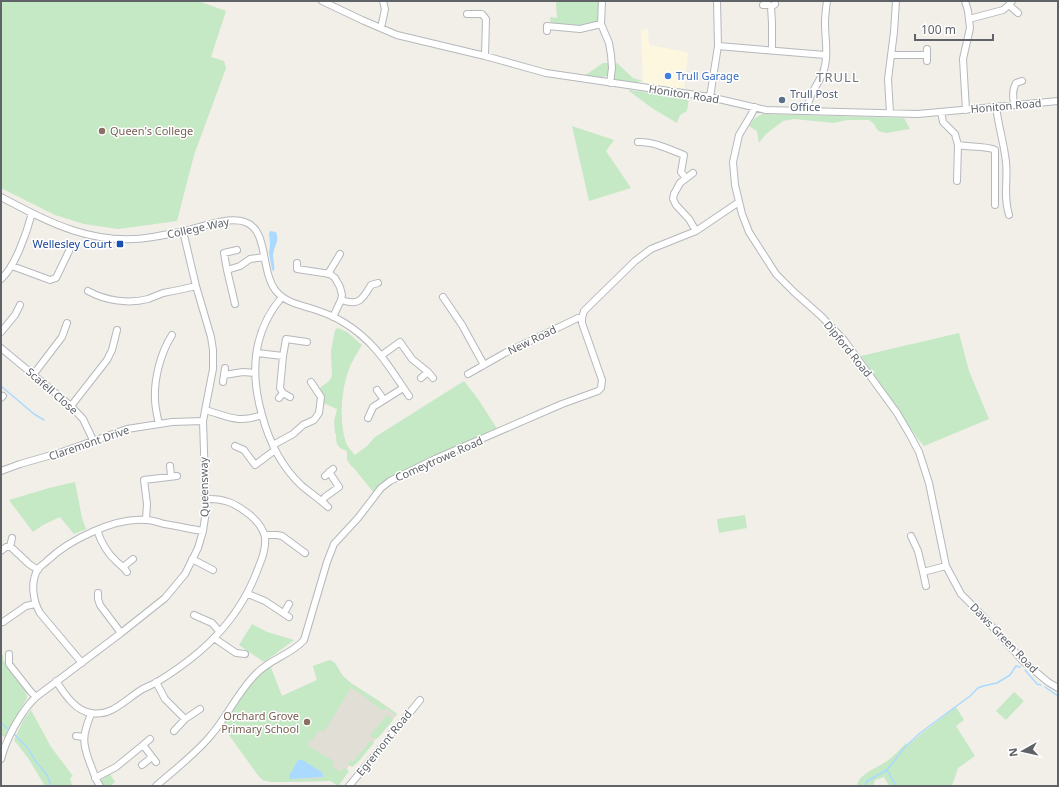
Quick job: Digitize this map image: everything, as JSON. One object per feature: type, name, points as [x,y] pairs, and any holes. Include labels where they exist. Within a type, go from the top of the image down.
[{"type":"street","name":"Honiton Road","points":[[322,1],[381,28],[414,40],[485,56],[546,73],[710,97],[755,107],[778,110],[890,113],[941,112],[1058,101]]},
{"type":"street","points":[[381,28],[385,10],[382,1]]},
{"type":"street","points":[[602,1],[601,24],[607,38],[611,55],[612,68],[610,83]]},
{"type":"street","points":[[710,97],[718,46],[717,1]]},
{"type":"street","points":[[808,110],[808,104],[823,71],[826,55],[825,23],[827,1]]},
{"type":"street","points":[[890,113],[888,79],[896,1]]},
{"type":"street","points":[[965,1],[969,19],[970,36],[963,59],[966,110]]},
{"type":"street","points":[[969,19],[1000,11],[1011,3],[1018,13]]},
{"type":"street","points":[[763,5],[773,5],[772,51]]},
{"type":"street","points":[[467,14],[482,14],[486,19],[485,56]]},
{"type":"street","points":[[547,25],[580,30],[601,24]]},
{"type":"street","points":[[718,46],[826,55]]},
{"type":"street","points":[[891,55],[927,55]]},
{"type":"street","points":[[1014,104],[1013,91],[1019,80]]},
{"type":"street","points":[[996,106],[1007,175],[1005,198],[1008,213],[1001,212]]},
{"type":"street","name":"Dipford Road","points":[[755,107],[752,116],[739,135],[734,154],[733,171],[745,224],[776,274],[822,316],[844,340],[897,412],[910,434],[919,452],[929,483],[946,566],[954,583]]},
{"type":"street","points":[[941,112],[943,122],[956,134],[958,145],[956,182]]},
{"type":"street","points":[[638,142],[651,143],[685,153],[681,172],[686,178]]},
{"type":"street","points":[[958,145],[991,148],[994,150],[995,205]]},
{"type":"street","points":[[693,173],[680,183],[673,199],[676,205],[689,219],[696,231]]},
{"type":"street","name":"College Way","points":[[1,197],[32,213],[73,231],[93,237],[120,239],[151,237],[228,221],[245,222],[252,225],[259,235],[268,278],[276,291],[288,301],[343,322],[365,338],[382,356],[409,396]]},
{"type":"street","points":[[582,318],[584,311],[588,307],[635,261],[651,249],[696,231],[739,202]]},
{"type":"street","points":[[1,280],[6,276],[12,266],[32,213]]},
{"type":"street","name":"Queensway","points":[[1,760],[10,737],[24,710],[36,697],[121,633],[164,598],[180,580],[192,559],[203,531],[206,511],[203,421],[213,369],[213,350],[211,337],[196,286],[183,231]]},
{"type":"street","points":[[12,266],[50,280],[56,278],[70,249]]},
{"type":"street","points":[[235,304],[227,270],[221,254],[237,250]]},
{"type":"street","points":[[328,274],[340,254]]},
{"type":"street","points":[[66,257],[73,260]]},
{"type":"street","points":[[227,270],[240,266],[250,259],[264,257]]},
{"type":"street","points":[[296,276],[297,266],[328,274],[334,278],[340,286],[342,295],[333,317]]},
{"type":"street","points":[[341,300],[355,303],[359,302],[369,282],[378,283]]},
{"type":"street","points":[[88,291],[95,295],[118,301],[135,301],[196,286]]},
{"type":"street","points":[[282,297],[270,312],[261,332],[255,373],[257,395],[262,415],[274,448],[291,475],[328,507]]},
{"type":"street","points":[[443,297],[456,319],[462,325],[484,365]]},
{"type":"street","points":[[1,332],[19,307],[11,307]]},
{"type":"street","name":"New Road","points":[[468,374],[525,344],[578,318],[582,318]]},
{"type":"street","name":"Comeytrowe Road","points":[[156,786],[207,741],[256,673],[268,663],[298,648],[304,640],[334,544],[358,518],[381,488],[390,481],[435,459],[568,402],[593,394],[601,388],[601,373],[584,329],[582,318]]},
{"type":"street","points":[[33,375],[57,345],[62,337],[62,329],[67,323]]},
{"type":"street","points":[[71,406],[107,360],[112,350],[117,330]]},
{"type":"street","points":[[159,424],[155,399],[155,384],[166,339],[172,335]]},
{"type":"street","points":[[108,336],[115,337]]},
{"type":"street","points":[[290,396],[281,395],[280,388],[283,339],[307,342]]},
{"type":"street","points":[[382,356],[398,340],[412,359],[433,378]]},
{"type":"street","name":"Scafell Close","points":[[1,348],[71,406],[84,419],[94,442]]},
{"type":"street","points":[[257,352],[283,356]]},
{"type":"street","points":[[224,382],[224,371],[255,373]]},
{"type":"street","points":[[421,378],[428,372]]},
{"type":"street","points":[[235,446],[244,450],[256,467],[274,448],[303,425],[312,424],[318,413],[321,398],[318,386],[311,382]]},
{"type":"street","points":[[368,418],[369,408],[403,388]]},
{"type":"street","points":[[377,390],[384,400]]},
{"type":"street","points":[[204,410],[245,420],[262,415]]},
{"type":"street","name":"Claremont Drive","points":[[1,471],[94,442],[127,429],[172,422],[203,421]]},
{"type":"street","points":[[146,520],[146,499],[141,480],[174,476],[170,466]]},
{"type":"street","points":[[322,501],[325,497],[341,489],[329,472]]},
{"type":"street","points":[[56,682],[77,707],[91,714],[110,712],[189,660],[214,638],[240,607],[248,594],[263,555],[265,535],[256,520],[237,506],[223,500],[205,500]]},
{"type":"street","points":[[82,663],[40,613],[35,604],[34,582],[38,570],[56,553],[72,542],[97,530],[128,521],[146,520],[203,531]]},
{"type":"street","points":[[97,530],[104,547],[114,560],[125,570],[133,559]]},
{"type":"street","points":[[265,535],[282,536],[305,553]]},
{"type":"street","points":[[911,536],[918,551],[926,586]]},
{"type":"street","points":[[10,547],[12,538]]},
{"type":"street","points":[[1,551],[6,547],[10,547]]},
{"type":"street","points":[[10,547],[28,564],[38,570]]},
{"type":"street","points":[[295,554],[299,549]]},
{"type":"street","points":[[192,559],[213,570]]},
{"type":"street","points":[[923,572],[946,566]]},
{"type":"street","name":"Daws Green Road","points":[[954,583],[961,594],[1024,662],[1048,682],[1058,688]]},
{"type":"street","points":[[98,593],[100,605],[121,633]]},
{"type":"street","points":[[248,594],[265,601],[286,615],[289,604]]},
{"type":"street","points":[[5,617],[26,606],[35,604]]},
{"type":"street","points":[[194,615],[212,624],[219,631]]},
{"type":"street","points":[[197,625],[200,618]]},
{"type":"street","points":[[214,638],[236,654],[245,654]]},
{"type":"street","points":[[9,654],[10,664],[36,697]]},
{"type":"street","points":[[156,682],[165,699],[185,720]]},
{"type":"street","name":"Egremont Road","points":[[349,786],[390,737],[393,730],[399,726],[420,700]]},
{"type":"street","points":[[174,731],[185,720],[200,709]]},
{"type":"street","points":[[91,714],[84,737],[85,752],[95,778],[100,786]]},
{"type":"street","points":[[76,736],[84,737]]},
{"type":"street","points":[[95,778],[116,767],[150,739]]},
{"type":"street","points":[[142,765],[154,759],[143,745]]},
{"type":"shaded area","points":[[648,29],[649,45],[686,52],[688,54],[684,89],[643,84],[641,30]]},
{"type":"shaded area","name":"Orchard Grove Primary School","points":[[327,661],[332,661],[343,676],[353,685],[397,714],[378,738],[375,739],[373,744],[348,767],[343,780],[338,786],[331,781],[272,782],[263,780],[259,777],[282,696],[317,680],[313,666]]},
{"type":"green space","name":"Queen's College","points":[[1,1],[198,1],[226,11],[211,57],[224,61],[226,68],[194,155],[177,221],[118,229],[84,224],[55,215],[1,188]]},
{"type":"green space","points":[[556,1],[600,1],[599,18],[590,25],[584,26],[569,27],[556,25],[551,23],[550,17],[557,18]]},
{"type":"green space","points":[[603,63],[617,63],[633,78],[643,81],[630,83],[617,81],[612,77],[606,76],[600,78],[584,76]]},
{"type":"green space","points":[[629,90],[689,98],[687,111],[680,115],[677,123],[652,108]]},
{"type":"green space","points":[[762,114],[904,118],[910,129],[886,133],[878,131],[874,124],[869,120],[847,120],[834,123],[794,119],[783,121],[766,134],[759,143],[757,131],[749,126],[754,119]]},
{"type":"green space","points":[[572,126],[614,140],[606,151],[631,188],[589,201]]},
{"type":"green space","points":[[338,328],[347,332],[362,345],[352,361],[342,398],[342,426],[344,435],[346,443],[355,455],[367,446],[375,437],[464,381],[478,399],[498,430],[407,469],[380,485],[374,493],[347,460],[347,451],[338,445],[334,421],[337,409],[323,403],[320,391],[320,388],[329,381],[332,376],[331,351],[335,330]]},
{"type":"green space","points":[[959,333],[969,371],[989,419],[924,446],[861,356]]},
{"type":"green space","points":[[75,482],[82,518],[86,529],[74,534],[60,517],[43,525],[33,532],[9,500],[49,488]]},
{"type":"green space","points":[[745,515],[747,528],[719,533],[717,519]]},
{"type":"green space","points":[[252,624],[267,632],[294,640],[264,662],[239,645]]},
{"type":"green space","points":[[1,653],[3,660],[27,691],[27,698],[15,718],[7,738],[1,735]]},
{"type":"green space","name":"Orchard Grove Primary School","points":[[330,660],[335,663],[348,681],[397,714],[396,716],[386,708],[381,710],[364,696],[351,688],[324,732],[319,730],[312,741],[310,740],[307,745],[332,760],[334,762],[332,765],[340,772],[344,768],[349,771],[338,786],[331,781],[272,782],[263,780],[221,724],[248,686],[270,665],[282,696],[317,680],[313,666]],"holes":[[[300,760],[323,773],[322,778],[291,779]]]},
{"type":"green space","points":[[1014,692],[1024,701],[1006,720],[996,711]]},
{"type":"green space","points":[[956,707],[964,720],[956,726],[975,756],[958,768],[952,786],[889,786],[884,777],[875,780],[873,786],[857,786],[858,781],[865,774],[887,761],[906,743],[907,746]]},
{"type":"green space","points":[[31,710],[51,747],[73,776],[70,778],[72,786],[45,786],[28,758],[14,740],[24,719]]},
{"type":"green space","points":[[387,715],[393,720],[378,738],[375,739],[370,735]]},
{"type":"green space","points":[[371,740],[373,744],[359,761],[352,767],[348,764],[350,760],[353,762]]},
{"type":"green space","points":[[110,774],[115,782],[110,786],[103,786],[101,780]]},
{"type":"water","points":[[270,231],[276,232],[277,235],[273,255],[274,271],[272,270],[269,253]]},
{"type":"water","points":[[298,760],[302,760],[322,772],[323,777],[289,779],[289,776]]},
{"type":"waterway","points":[[1,386],[34,414],[44,420]]},
{"type":"waterway","points":[[887,770],[905,747],[920,733],[970,696],[978,688],[997,683],[1010,675],[1016,666],[1020,667]]},
{"type":"waterway","points":[[1025,670],[1037,684],[1041,685]]},
{"type":"waterway","points":[[1045,687],[1058,696]]},
{"type":"waterway","points":[[1,723],[10,731]]},
{"type":"waterway","points":[[13,733],[28,748],[34,759],[47,775],[51,786]]},
{"type":"waterway","points":[[865,786],[867,781],[887,770],[896,786]]},
{"type":"place","name":"Trull Garage","points":[[668,76]]},
{"type":"place","name":"Trull Post Office","points":[[782,100]]},
{"type":"place","name":"Queen's College","points":[[102,131]]},
{"type":"place","name":"Wellesley Court","points":[[120,244]]},
{"type":"place","name":"Orchard Grove Primary School","points":[[307,722]]},
{"type":"district","name":"TRULL","points":[[838,77]]}]
